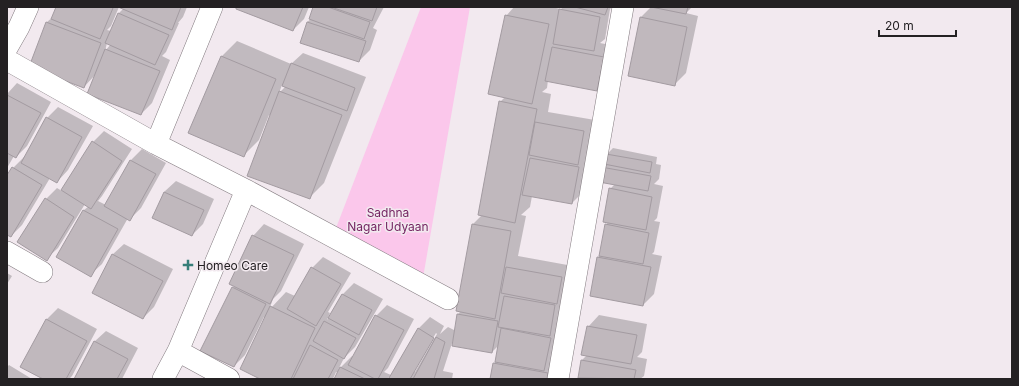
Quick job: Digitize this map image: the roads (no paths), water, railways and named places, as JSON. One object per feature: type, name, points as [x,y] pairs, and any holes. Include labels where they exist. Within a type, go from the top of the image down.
[{"type":"street","points":[[7,48],[28,7]]},
{"type":"street","points":[[156,144],[212,7]]},
{"type":"street","points":[[558,379],[622,7]]},
{"type":"street","points":[[7,60],[156,144],[246,190],[448,299]]},
{"type":"street","points":[[163,379],[178,351],[246,190]]},
{"type":"street","points":[[7,252],[42,272]]},
{"type":"street","points":[[178,351],[229,379]]},
{"type":"place","name":"Homeo Care","points":[[188,265]]},
{"type":"park label","name":"Sadhna Nagar Udyaan","points":[[388,219]]}]
